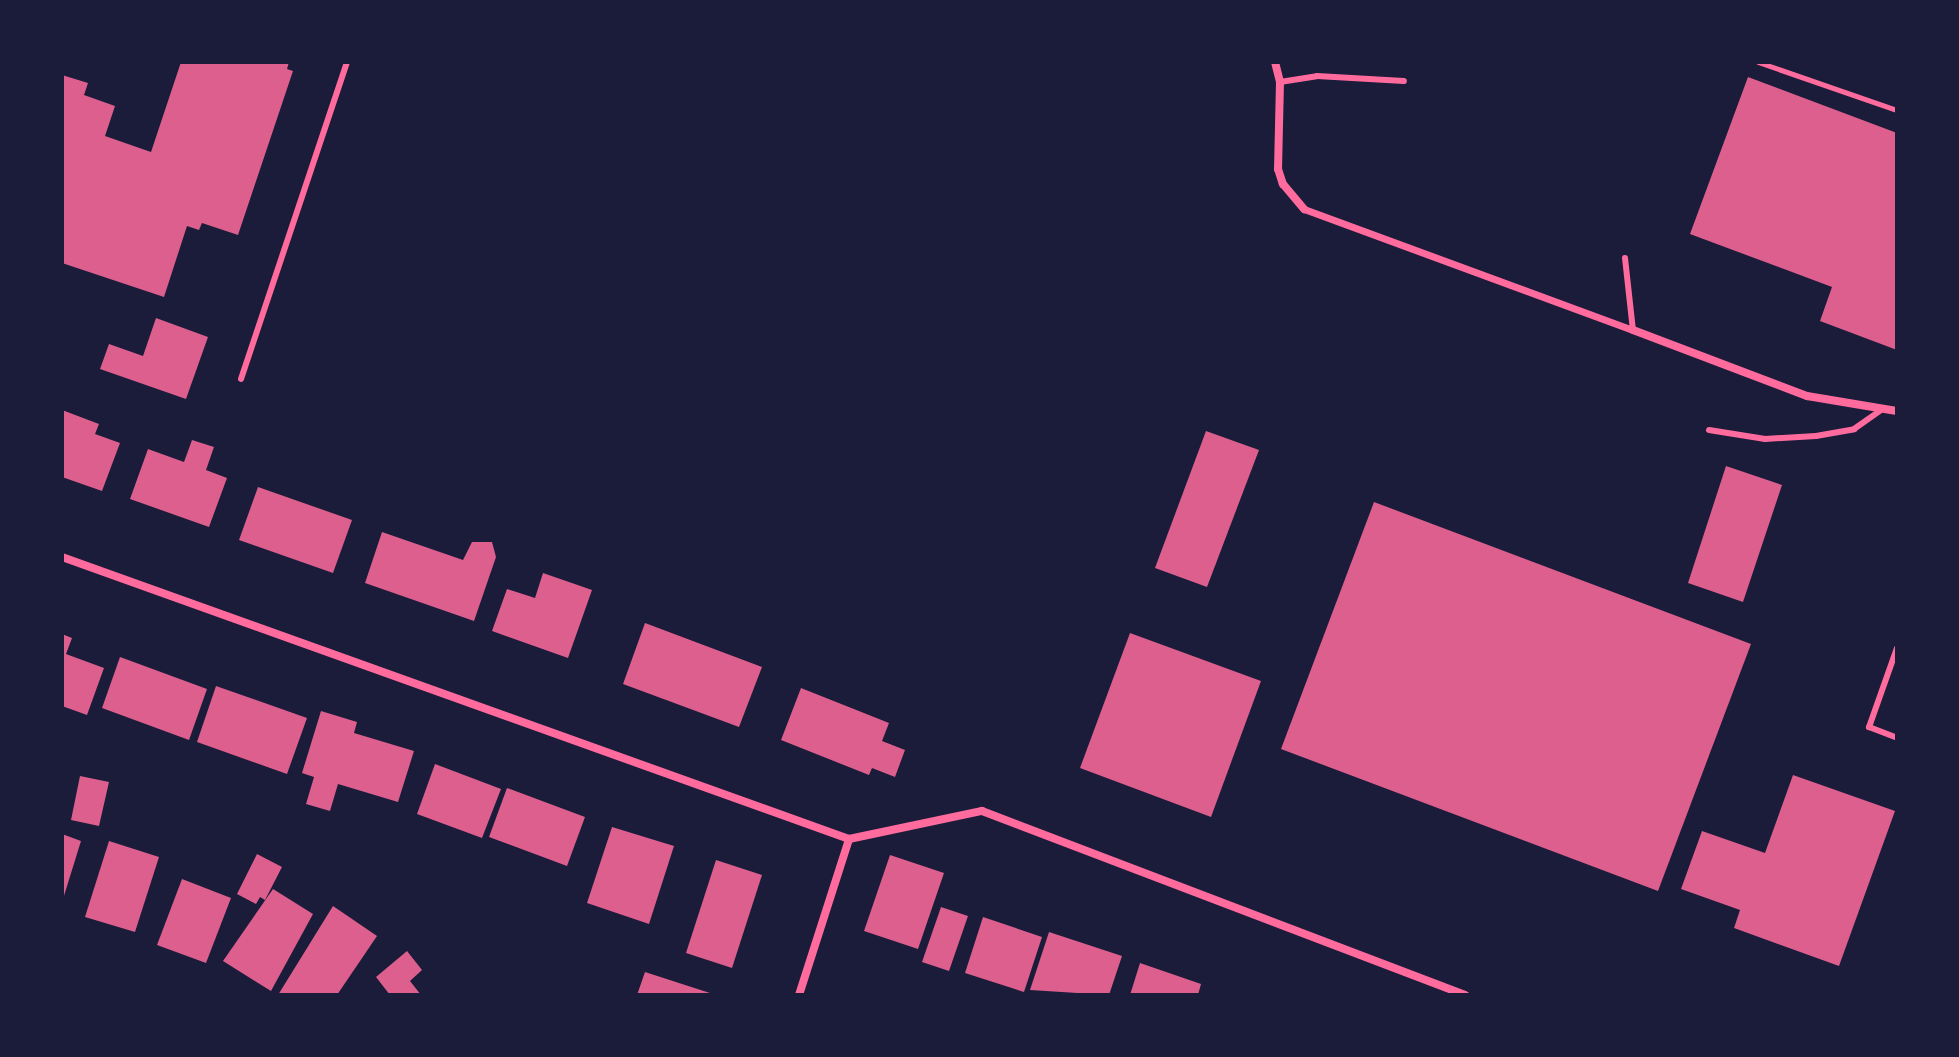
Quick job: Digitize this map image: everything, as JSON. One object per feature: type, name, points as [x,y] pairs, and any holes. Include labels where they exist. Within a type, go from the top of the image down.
[{"type":"street","points":[[1275,62],[1280,82],[1278,169],[1283,184],[1304,209],[1807,396],[1880,411],[1897,411]]},
{"type":"street","points":[[62,557],[849,839],[982,811],[1465,995]]},
{"type":"street","points":[[799,995],[849,839]]},
{"type":"lane","points":[[241,379],[347,62]]},
{"type":"lane","points":[[1280,82],[1317,76],[1404,81]]},
{"type":"lane","points":[[1625,258],[1632,286],[1633,330]]},
{"type":"lane","points":[[1709,430],[1765,439],[1816,436],[1854,429],[1880,411]]},
{"type":"lane","points":[[1897,648],[1869,727],[1897,738]]},
{"type":"path","points":[[1758,62],[1897,110]]},
{"type":"building","points":[[181,62],[289,62],[287,69],[293,71],[238,235],[202,223],[199,230],[187,226],[164,297],[62,263],[62,75],[88,83],[84,95],[115,106],[105,136],[151,152]]},
{"type":"building","points":[[1748,77],[1897,133],[1897,350],[1820,321],[1832,287],[1690,234]]},
{"type":"building","points":[[156,318],[208,337],[186,399],[100,369],[109,344],[143,356]]},
{"type":"building","points":[[62,410],[99,424],[95,434],[120,443],[102,491],[62,477]]},
{"type":"building","points":[[1206,431],[1259,450],[1207,587],[1155,568]]},
{"type":"building","points":[[192,440],[214,447],[206,470],[227,478],[209,527],[130,499],[148,449],[184,462]]},
{"type":"building","points":[[1726,466],[1782,485],[1743,602],[1688,583]]},
{"type":"building","points":[[258,487],[352,520],[333,573],[239,540]]},
{"type":"building","points":[[1374,502],[1751,644],[1658,891],[1281,749]]},
{"type":"building","points":[[382,532],[463,560],[472,542],[492,542],[496,557],[474,621],[365,583]]},
{"type":"building","points":[[543,573],[592,590],[568,658],[492,631],[507,589],[535,598]]},
{"type":"building","points":[[645,623],[762,667],[739,727],[623,684]]},
{"type":"building","points":[[1130,633],[1261,681],[1211,817],[1080,768]]},
{"type":"building","points":[[62,634],[72,638],[66,654],[104,668],[87,715],[62,706]]},
{"type":"building","points":[[120,657],[207,689],[189,740],[102,708]]},
{"type":"building","points":[[216,686],[307,718],[287,774],[197,742]]},
{"type":"building","points":[[801,688],[889,723],[882,741],[905,750],[895,777],[872,768],[869,775],[781,740]]},
{"type":"building","points":[[321,711],[357,722],[354,733],[414,751],[398,802],[338,784],[330,811],[306,804],[314,777],[302,773]]},
{"type":"building","points":[[435,764],[501,789],[482,838],[417,814]]},
{"type":"building","points":[[1793,775],[1895,811],[1839,966],[1734,928],[1740,910],[1681,889],[1702,831],[1765,853]]},
{"type":"building","points":[[80,776],[109,782],[99,826],[71,820]]},
{"type":"building","points":[[507,788],[585,817],[567,866],[489,837]]},
{"type":"building","points":[[612,827],[674,846],[649,924],[587,903]]},
{"type":"building","points":[[62,834],[81,841],[63,899],[62,899]]},
{"type":"building","points":[[109,841],[159,857],[135,932],[85,917]]},
{"type":"building","points":[[257,854],[282,867],[265,900],[260,897],[256,904],[237,894]]},
{"type":"building","points":[[890,855],[944,873],[918,949],[864,931]]},
{"type":"building","points":[[716,860],[762,875],[732,968],[686,953]]},
{"type":"building","points":[[182,879],[231,898],[206,963],[157,945]]},
{"type":"building","points":[[273,889],[313,914],[271,991],[223,961]]},
{"type":"building","points":[[333,906],[377,936],[337,995],[278,995]]},
{"type":"building","points":[[941,907],[968,916],[949,971],[922,962]]},
{"type":"building","points":[[983,917],[1042,937],[1024,992],[965,973]]},
{"type":"building","points":[[1049,932],[1122,956],[1109,995],[1030,990]]},
{"type":"building","points":[[407,951],[422,970],[410,981],[421,995],[390,995],[376,977]]},
{"type":"building","points":[[1140,963],[1201,984],[1198,995],[1130,995]]},
{"type":"building","points":[[645,972],[713,994],[713,995],[637,995]]}]
